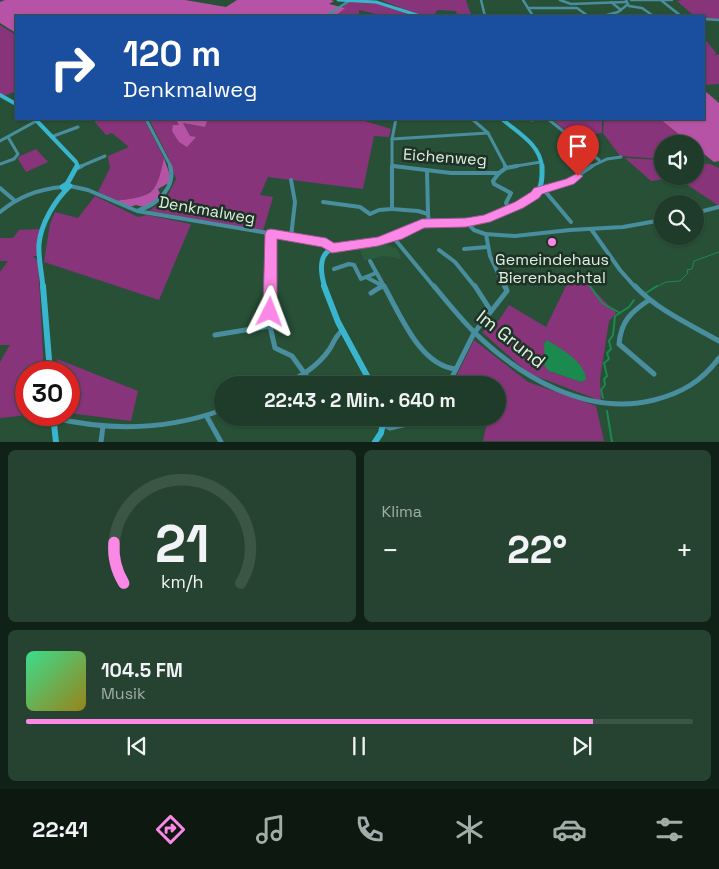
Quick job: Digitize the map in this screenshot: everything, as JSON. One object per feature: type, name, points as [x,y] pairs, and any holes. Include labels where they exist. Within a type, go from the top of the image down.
[{"type":"main road","points":[[338,0],[376,2],[417,15]]},
{"type":"main road","points":[[0,95],[15,103]]},
{"type":"main road","points":[[37,120],[76,162],[78,168],[43,226],[39,244],[49,361]]},
{"type":"main road","points":[[367,376],[342,331],[322,275],[321,264],[324,256],[332,248],[378,241],[429,223],[466,222],[486,219],[510,210],[541,191],[541,162],[536,149],[503,120]]},
{"type":"main road","points":[[55,426],[56,442]]},
{"type":"main road","points":[[375,442],[382,426]]},
{"type":"street","points":[[481,0],[485,15]]},
{"type":"street","points":[[515,0],[523,0],[532,15]]},
{"type":"street","points":[[560,0],[571,4],[587,15]]},
{"type":"street","points":[[607,15],[618,12],[626,2],[631,0],[672,0]]},
{"type":"street","points":[[328,15],[349,1]]},
{"type":"street","points":[[662,1],[681,15]]},
{"type":"street","points":[[611,2],[621,10]]},
{"type":"street","points":[[571,4],[626,2],[642,8],[652,15]]},
{"type":"street","points":[[528,8],[577,8]]},
{"type":"street","points":[[705,19],[718,20]]},
{"type":"street","points":[[0,141],[37,120]]},
{"type":"street","points":[[0,212],[14,200],[42,190],[66,187],[88,189],[124,208],[136,211],[149,206],[162,196],[172,181],[173,176],[164,152],[147,120]]},
{"type":"street","name":"Eichenweg","points":[[396,120],[392,139],[392,166],[451,173],[499,173],[506,168],[541,162]]},
{"type":"street","points":[[473,120],[488,133],[506,168]]},
{"type":"street","points":[[549,120],[599,160]]},
{"type":"street","points":[[51,136],[78,126]]},
{"type":"street","points":[[392,139],[488,133]]},
{"type":"street","points":[[0,164],[14,159],[18,154],[8,137]]},
{"type":"street","points":[[78,168],[105,156]]},
{"type":"street","points":[[541,191],[570,182],[599,160],[609,157],[622,157]]},
{"type":"street","points":[[392,166],[392,209]]},
{"type":"street","points":[[427,170],[429,223]]},
{"type":"street","points":[[499,173],[493,181],[494,184],[511,193],[506,203],[510,210]]},
{"type":"street","points":[[291,180],[295,202],[291,237]]},
{"type":"street","points":[[0,188],[14,200]]},
{"type":"street","points":[[541,191],[560,207],[571,222]]},
{"type":"street","points":[[323,202],[360,207],[370,214],[379,210],[392,209],[418,211],[428,214]]},
{"type":"street","points":[[704,210],[719,207]]},
{"type":"street","name":"Denkmalweg","points":[[136,211],[326,243],[332,248]]},
{"type":"street","points":[[466,222],[469,227],[486,234],[517,237],[618,228],[654,221]]},
{"type":"street","points":[[591,229],[620,270],[649,300],[719,342]]},
{"type":"street","points":[[271,234],[270,326],[276,348],[292,356],[306,375],[329,350],[337,334],[342,331]]},
{"type":"street","points":[[452,376],[474,333],[507,291],[487,246],[486,234]]},
{"type":"street","name":"Im Grund","points":[[392,237],[474,333],[527,375],[582,399],[613,405],[651,403],[691,388],[703,378],[719,358]]},
{"type":"street","points":[[464,249],[487,246]]},
{"type":"street","name":"Im Grund","points":[[439,250],[448,255],[465,274],[491,312]]},
{"type":"street","points":[[370,261],[413,338],[427,355],[451,369],[456,369]]},
{"type":"street","points":[[334,269],[351,264],[356,267],[362,279],[376,273]]},
{"type":"street","points":[[366,277],[383,286]]},
{"type":"street","points":[[371,292],[383,286]]},
{"type":"street","points":[[649,300],[625,317],[620,326],[619,344],[654,374]]},
{"type":"street","points":[[215,335],[270,326]]},
{"type":"street","points":[[80,424],[132,428],[207,417],[214,414]]},
{"type":"street","points":[[207,417],[221,442]]},
{"type":"street","points":[[102,426],[102,442]]},
{"type":"shaded area","points":[[5,0],[185,0],[226,7],[237,0],[331,0],[334,1],[329,4],[345,8],[336,15],[15,15],[15,32],[0,23],[0,2]]},
{"type":"shaded area","points":[[381,0],[466,0],[471,15],[457,14],[456,11],[437,10],[434,15],[419,15]]},
{"type":"shaded area","points":[[719,0],[719,20],[705,19],[705,15],[692,14],[677,1]]},
{"type":"shaded area","points":[[349,1],[373,2],[414,15],[376,15],[359,10],[359,15],[336,15]]},
{"type":"shaded area","points":[[0,25],[15,34],[15,91],[4,96],[0,93]]},
{"type":"shaded area","points":[[705,39],[716,53],[715,55],[719,55],[719,84],[705,85]]},
{"type":"shaded area","points":[[705,91],[719,103],[719,161],[714,162],[704,154],[704,135],[680,135],[661,120],[705,120]]},
{"type":"shaded area","points":[[145,120],[164,158],[159,184],[144,197],[115,201],[98,192],[110,168],[108,156],[129,147],[112,133],[106,135],[94,121]]},
{"type":"shaded area","points":[[150,120],[177,120],[190,136],[183,123],[205,127],[208,120],[361,120],[391,129],[389,137],[374,136],[363,189],[268,177],[260,195],[273,197],[263,231],[149,211],[166,199],[176,179],[169,159]]},
{"type":"shaded area","points":[[176,120],[208,120],[205,127],[183,123],[190,136],[196,137],[187,147],[179,142],[172,131],[173,125],[179,125]]},
{"type":"shaded area","points":[[553,120],[602,120],[602,133],[573,137]]},
{"type":"shaded area","points":[[604,120],[661,120],[680,135],[654,135],[654,158],[620,156],[603,133]]},
{"type":"shaded area","points":[[36,149],[48,162],[26,172],[18,159],[20,156]]},
{"type":"shaded area","points":[[164,158],[172,181],[158,189],[162,198],[148,208],[136,205],[130,207],[115,201],[138,198],[151,192],[158,180]]},
{"type":"shaded area","points":[[625,158],[654,160],[654,181],[651,181]]},
{"type":"shaded area","points":[[704,164],[710,164],[719,168],[719,206],[688,185],[704,185]]},
{"type":"shaded area","points":[[95,196],[138,217],[147,215],[191,224],[159,300],[44,262],[50,224],[55,212],[78,218]]},
{"type":"shaded area","points":[[41,229],[37,256],[33,256],[38,261],[43,361],[15,361],[15,416],[0,418],[0,362],[10,345],[0,345],[0,272],[8,261],[0,261],[0,238],[13,238],[19,230]]},
{"type":"shaded area","points":[[385,244],[397,249],[401,258],[382,256],[365,261],[358,247]]},
{"type":"shaded area","points":[[582,278],[616,313],[609,321],[600,379],[601,401],[528,373],[482,332],[499,320],[509,305],[546,327],[566,286]],"holes":[[[547,340],[580,365],[586,380],[581,382],[549,371],[545,367]]]},
{"type":"shaded area","points":[[474,340],[528,382],[596,406],[604,441],[483,441],[486,426],[506,426],[506,376],[456,376]]},
{"type":"shaded area","points":[[547,340],[582,367],[586,380],[581,382],[549,371],[545,367],[544,344]]},
{"type":"shaded area","points":[[80,368],[138,391],[131,421],[80,414]]},
{"type":"waterway","points":[[654,288],[666,282],[680,281],[688,273],[687,270],[692,269],[694,261],[719,252]]},
{"type":"waterway","points":[[579,270],[591,288]]},
{"type":"waterway","points":[[590,286],[602,303],[620,313]]},
{"type":"waterway","points":[[646,293],[657,286]]},
{"type":"waterway","points":[[620,313],[629,307],[634,300]]},
{"type":"waterway","points":[[603,398],[601,390],[605,385],[604,379],[607,376],[604,363],[609,359],[607,353],[611,349],[609,341],[613,335],[615,316],[620,313]]},
{"type":"waterway","points":[[607,411],[612,442]]},
{"type":"place","name":"Gemeindehaus Bierenbachtal","points":[[552,242]]},
{"type":"route","points":[[270,312],[271,234],[326,243],[332,248],[378,241],[398,235],[422,224],[474,222],[486,219],[510,210],[535,195],[538,191],[570,182],[578,176]]}]
